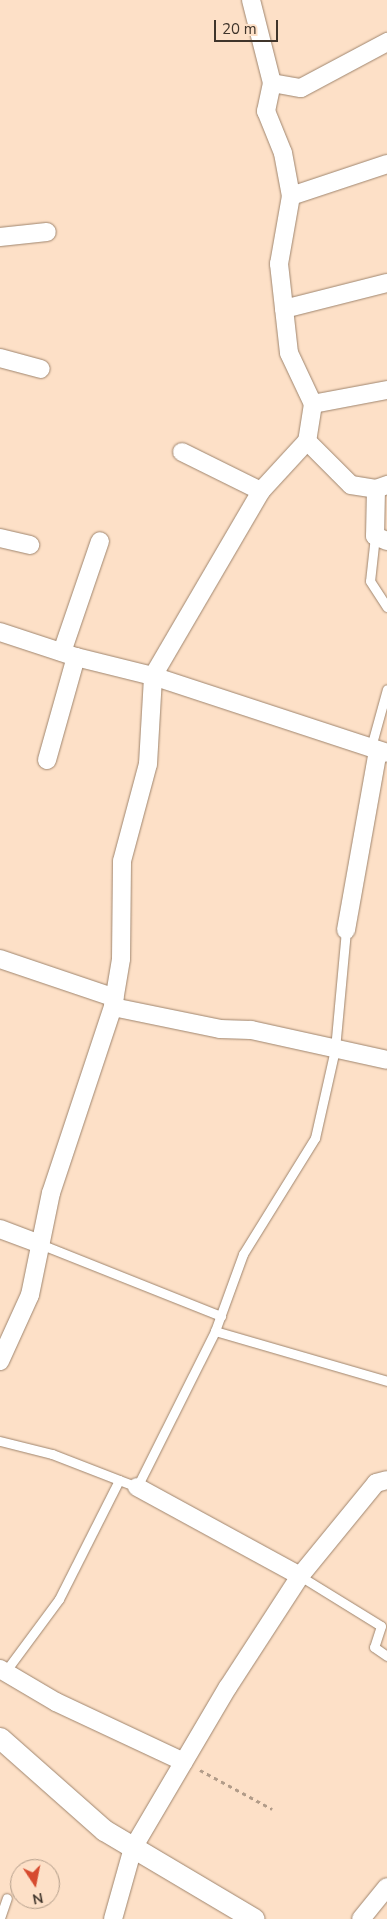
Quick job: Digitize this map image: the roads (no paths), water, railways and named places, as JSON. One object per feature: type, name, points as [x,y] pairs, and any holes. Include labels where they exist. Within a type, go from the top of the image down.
[{"type":"street","points":[[0,1361],[30,1295],[51,1193],[114,1002],[121,959],[122,861],[148,764],[153,676],[261,491],[307,441],[313,404],[289,353],[279,264],[292,196],[283,153],[266,111],[272,83],[250,0]]},
{"type":"street","points":[[272,83],[301,88],[387,42]]},
{"type":"street","points":[[292,196],[387,164]]},
{"type":"street","points":[[0,237],[47,232]]},
{"type":"street","points":[[284,309],[387,283]]},
{"type":"street","points":[[0,358],[41,369]]},
{"type":"street","points":[[313,404],[387,390]]},
{"type":"street","points":[[307,441],[351,485],[382,487],[381,538]]},
{"type":"street","points":[[182,452],[261,491]]},
{"type":"street","points":[[0,538],[30,545]]},
{"type":"street","points":[[47,760],[69,654],[100,541]]},
{"type":"street","points":[[0,632],[69,654],[153,676],[379,750],[346,930]]},
{"type":"street","points":[[0,959],[114,1002],[220,1029],[251,1030],[387,1060]]},
{"type":"street","points":[[0,1229],[40,1244]]},
{"type":"street","points":[[113,1919],[133,1848],[228,1687],[300,1576],[376,1484],[387,1480]]},
{"type":"street","points":[[137,1487],[300,1576]]},
{"type":"street","points":[[2,1676],[184,1762]]},
{"type":"street","points":[[0,1738],[62,1795],[104,1830],[254,1919]]},
{"type":"street","points":[[361,1919],[387,1887]]},
{"type":"lane","points":[[381,538],[370,581],[387,607]]},
{"type":"lane","points":[[379,750],[387,689]]},
{"type":"lane","points":[[0,1441],[52,1454],[137,1487],[215,1331],[243,1254],[315,1138],[334,1049],[346,930]]},
{"type":"lane","points":[[40,1244],[221,1316]]},
{"type":"lane","points":[[215,1331],[387,1381]]},
{"type":"lane","points":[[2,1676],[58,1598],[119,1480]]},
{"type":"lane","points":[[300,1576],[381,1626],[374,1647],[387,1656]]},
{"type":"lane","points":[[0,1918],[7,1898]]}]
